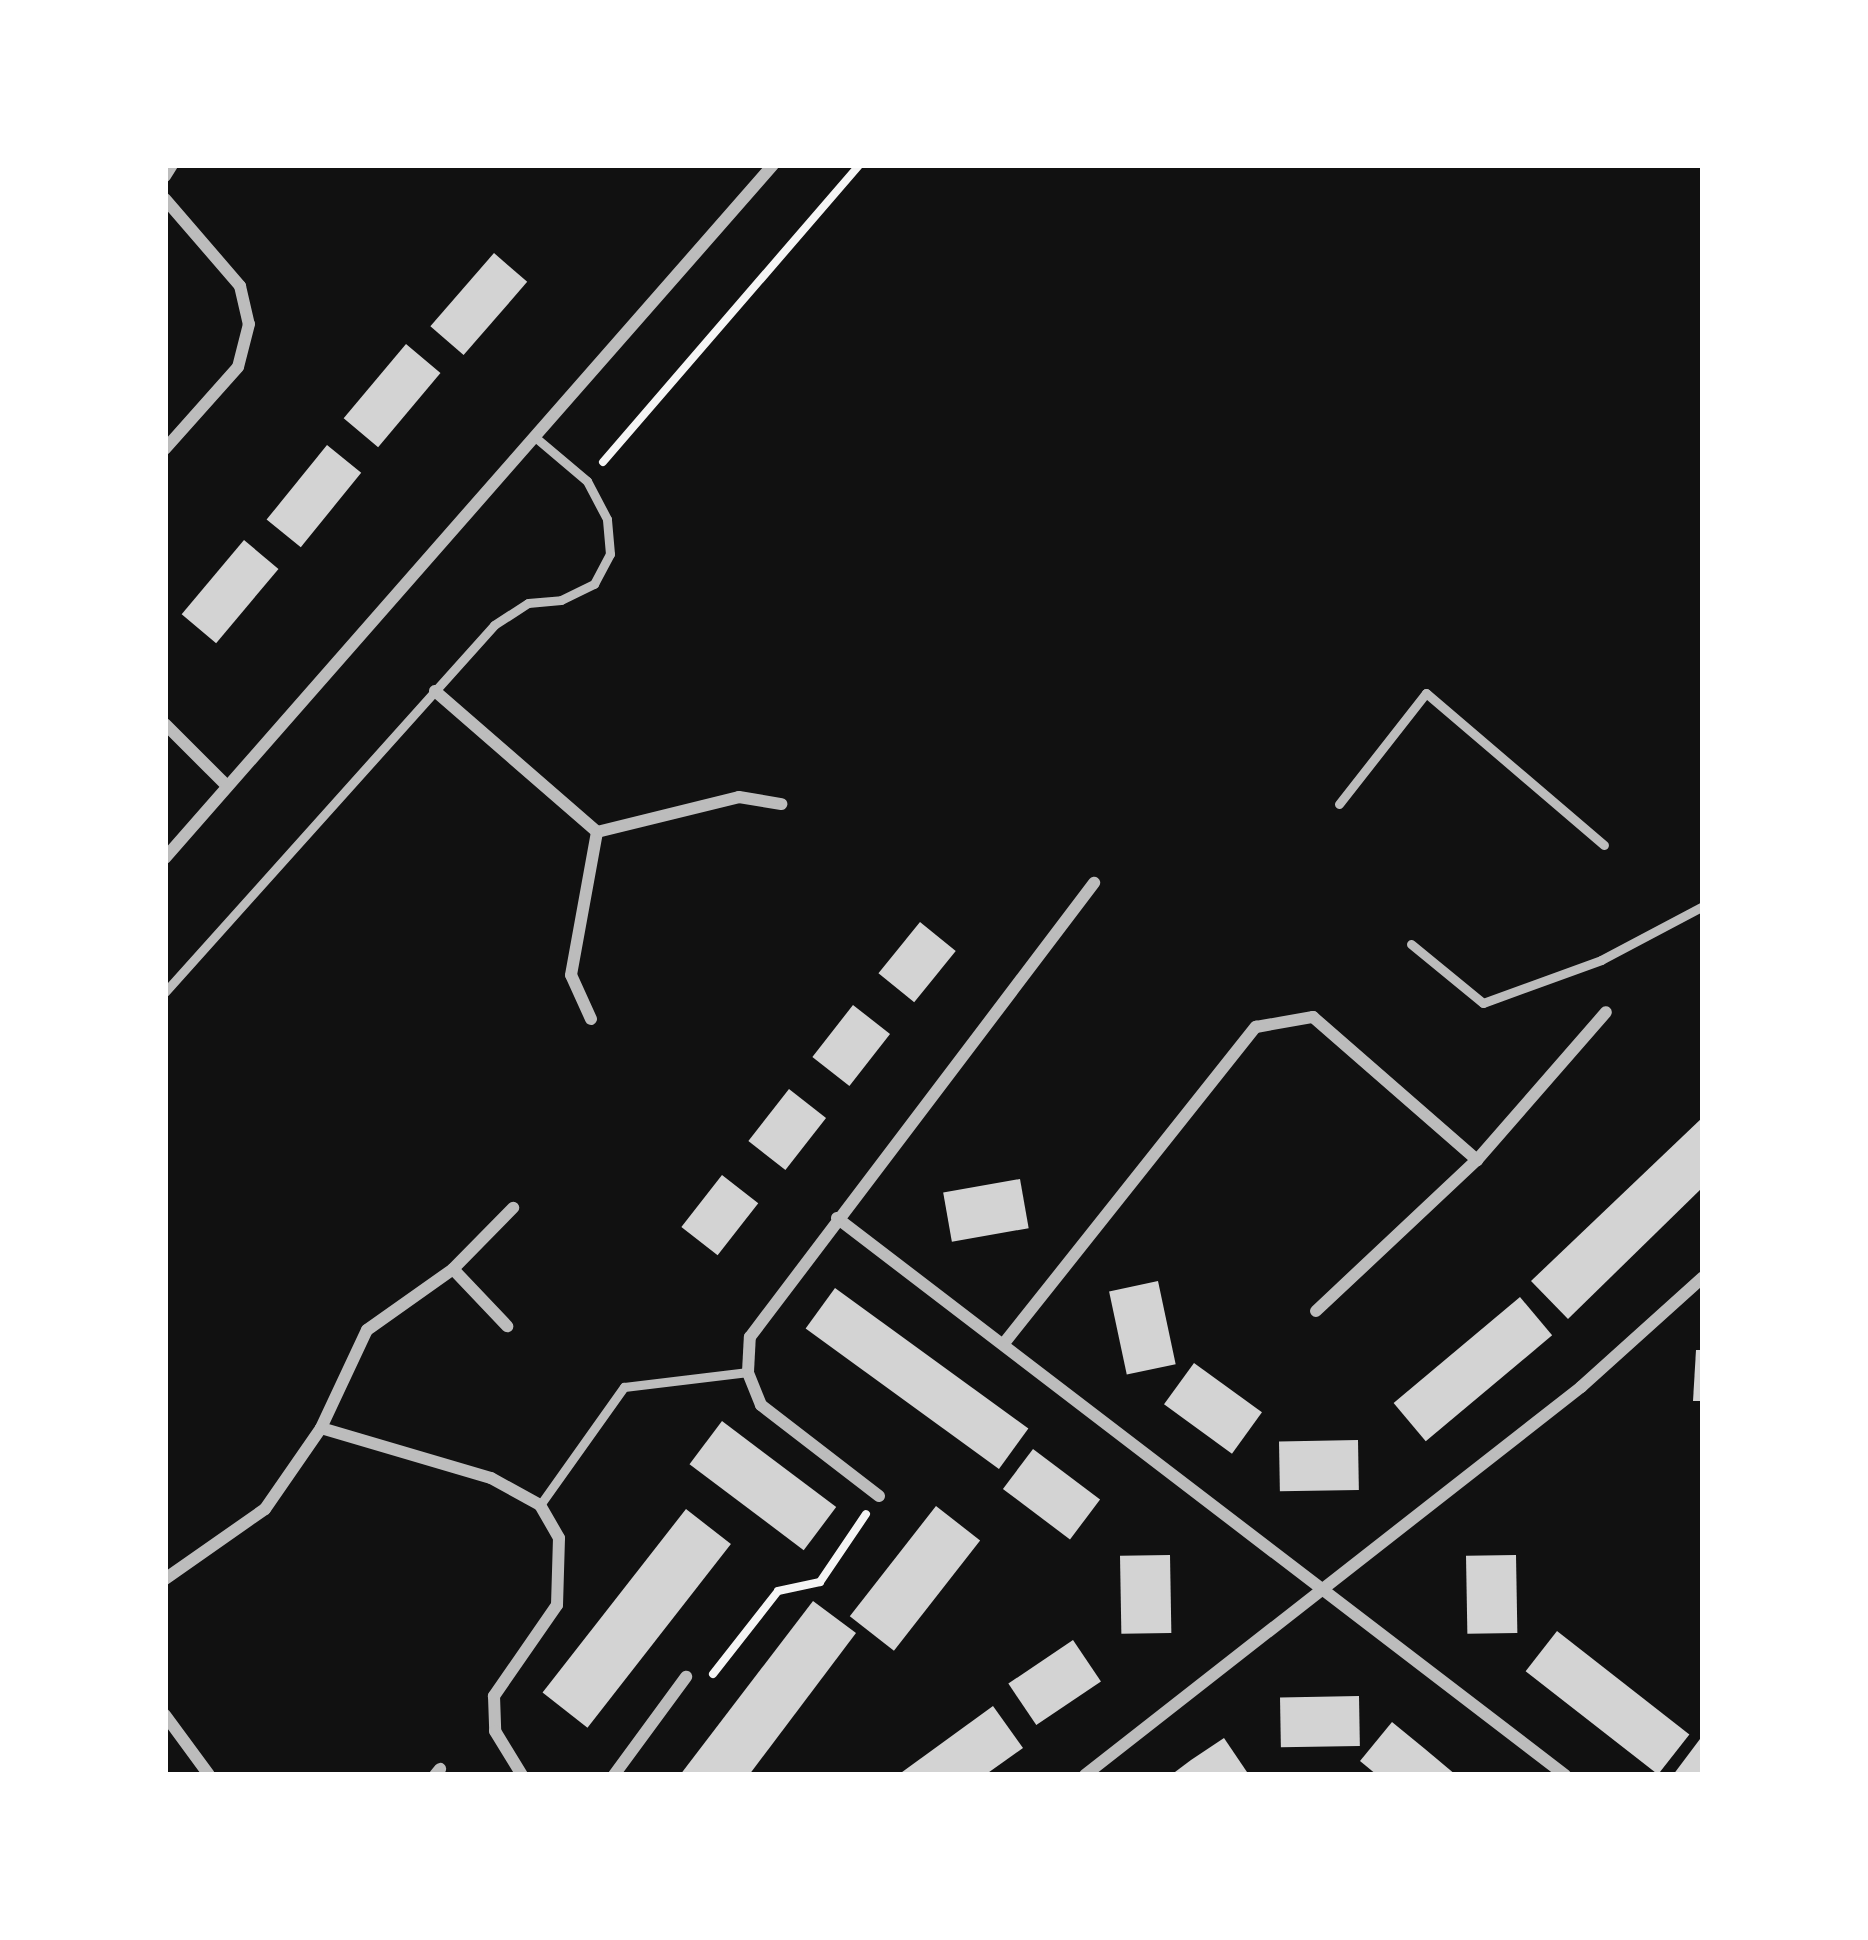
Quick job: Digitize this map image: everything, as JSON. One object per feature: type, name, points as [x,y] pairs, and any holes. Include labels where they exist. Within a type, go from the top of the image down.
[{"type":"street","points":[[165,176],[172,165]]},
{"type":"street","points":[[165,858],[773,165]]},
{"type":"street","points":[[165,199],[240,286],[249,324],[238,367],[165,449]]},
{"type":"street","points":[[435,691],[597,832]]},
{"type":"street","points":[[165,724],[226,785]]},
{"type":"street","points":[[597,832],[740,797],[782,804]]},
{"type":"street","points":[[590,1019],[571,975],[597,832]]},
{"type":"street","points":[[879,1496],[761,1405],[748,1372],[750,1337],[1094,883]]},
{"type":"street","points":[[1316,1311],[1477,1160],[1606,1012]]},
{"type":"street","points":[[1005,1342],[1256,1027],[1279,1019],[1312,1017],[1340,1034],[1477,1160]]},
{"type":"street","points":[[165,1579],[265,1509],[321,1428],[367,1330],[453,1269],[513,1208]]},
{"type":"street","points":[[837,1218],[1005,1342],[1322,1593],[1564,1775]]},
{"type":"street","points":[[453,1269],[507,1326]]},
{"type":"street","points":[[1085,1775],[1581,1387],[1703,1277]]},
{"type":"street","points":[[321,1428],[491,1478],[540,1504],[560,1538],[557,1605],[494,1696],[495,1731],[522,1775]]},
{"type":"street","points":[[614,1775],[686,1677]]},
{"type":"street","points":[[165,1715],[209,1775]]},
{"type":"lane","points":[[165,992],[494,625],[529,603],[561,600],[594,584],[610,554],[608,519],[587,481],[535,436]]},
{"type":"lane","points":[[1339,804],[1426,693],[1604,845]]},
{"type":"lane","points":[[1411,944],[1483,1003],[1601,960],[1703,906]]},
{"type":"lane","points":[[540,1504],[624,1387],[748,1372]]},
{"type":"path","points":[[587,481],[859,165]]},
{"type":"path","points":[[686,1677],[702,1688],[778,1591],[820,1582],[879,1496]]},
{"type":"building","points":[[494,253],[527,282],[464,355],[430,326]]},
{"type":"building","points":[[406,344],[440,373],[378,447],[344,418]]},
{"type":"building","points":[[327,445],[361,473],[301,547],[267,520]]},
{"type":"building","points":[[244,540],[278,569],[216,643],[182,614]]},
{"type":"building","points":[[920,922],[956,951],[914,1002],[878,973]]},
{"type":"building","points":[[853,1005],[890,1034],[849,1086],[812,1057]]},
{"type":"building","points":[[789,1089],[826,1118],[785,1170],[748,1141]]},
{"type":"building","points":[[1703,1117],[1703,1187],[1568,1319],[1531,1281]]},
{"type":"building","points":[[722,1175],[758,1203],[718,1255],[681,1227]]},
{"type":"building","points":[[1020,1179],[1029,1228],[952,1242],[943,1193]]},
{"type":"building","points":[[1158,1281],[1176,1364],[1127,1375],[1109,1291]]},
{"type":"building","points":[[835,1288],[1028,1428],[999,1469],[806,1328]]},
{"type":"building","points":[[1520,1297],[1552,1335],[1426,1441],[1394,1403]]},
{"type":"building","points":[[1696,1350],[1703,1350],[1703,1401],[1693,1401]]},
{"type":"building","points":[[1194,1363],[1262,1412],[1232,1454],[1164,1404]]},
{"type":"building","points":[[722,1421],[836,1507],[804,1550],[690,1464]]},
{"type":"building","points":[[1358,1440],[1359,1490],[1280,1491],[1279,1441]]},
{"type":"building","points":[[1033,1449],[1100,1500],[1070,1539],[1003,1489]]},
{"type":"building","points":[[936,1506],[980,1540],[894,1651],[850,1616]]},
{"type":"building","points":[[686,1509],[731,1544],[587,1728],[543,1693]]},
{"type":"building","points":[[1170,1555],[1171,1633],[1121,1634],[1120,1556]]},
{"type":"building","points":[[1516,1555],[1517,1633],[1467,1634],[1466,1556]]},
{"type":"building","points":[[813,1601],[856,1633],[749,1775],[680,1775]]},
{"type":"building","points":[[1557,1631],[1689,1734],[1658,1775],[1526,1671]]},
{"type":"building","points":[[1073,1640],[1101,1681],[1036,1725],[1008,1684]]},
{"type":"building","points":[[1359,1696],[1360,1746],[1281,1747],[1280,1697]]},
{"type":"building","points":[[993,1706],[1023,1748],[985,1775],[898,1775]]},
{"type":"building","points":[[1392,1722],[1456,1775],[1377,1775],[1360,1761]]},
{"type":"building","points":[[1703,1735],[1703,1775],[1673,1775]]},
{"type":"building","points":[[1224,1738],[1249,1775],[1171,1775],[1191,1760]]}]
